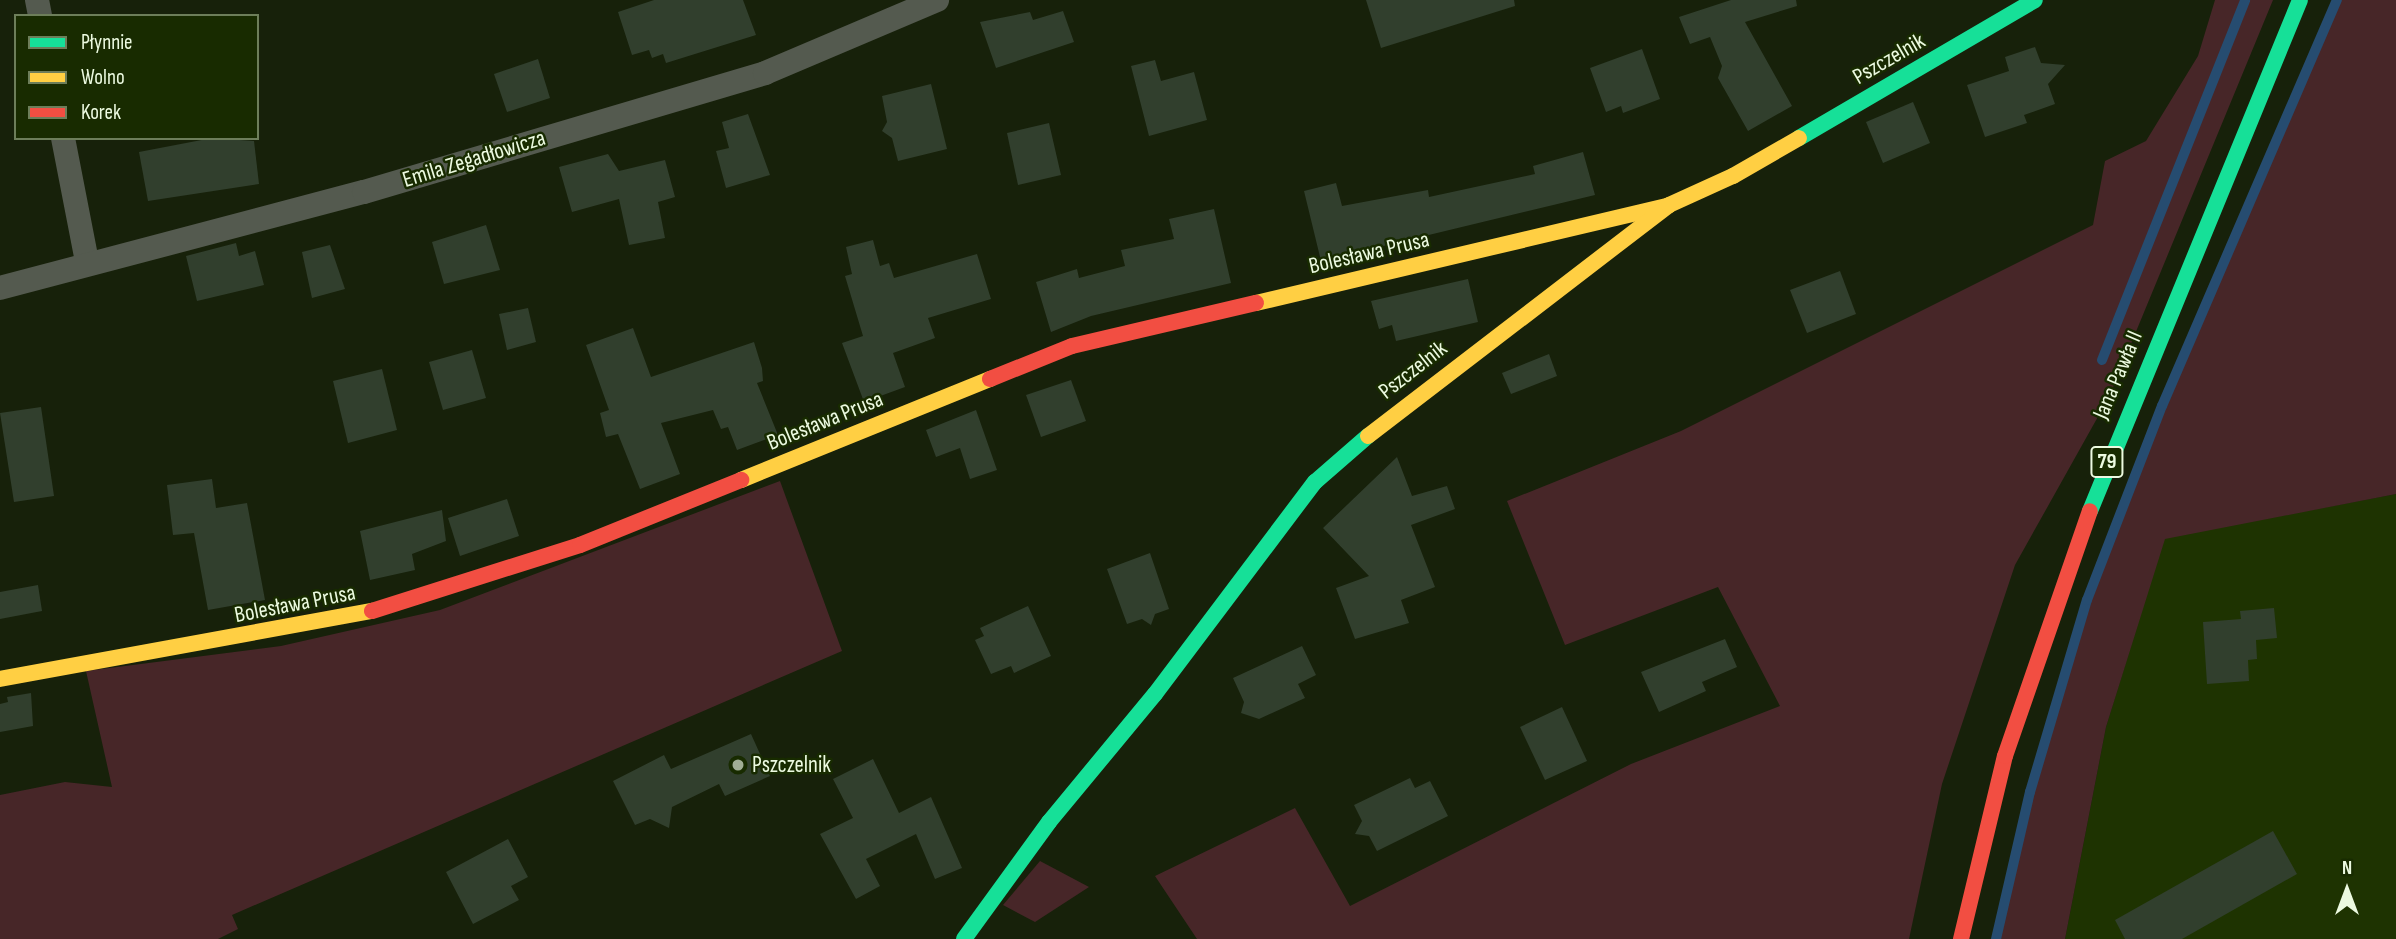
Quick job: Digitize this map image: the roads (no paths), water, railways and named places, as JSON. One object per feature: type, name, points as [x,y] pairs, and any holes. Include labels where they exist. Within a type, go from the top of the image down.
[{"type":"street","name":"Emila Zegadłowicza","points":[[0,288],[87,262],[364,192],[765,73],[937,0]]},
{"type":"street","name":"Pszczelnik","points":[[964,939],[1049,822],[1155,694],[1315,482],[1399,408],[1669,205],[1732,176],[2035,0]]},
{"type":"street","name":"Jana Pawła II","points":[[1961,939],[2005,757],[2069,561],[2300,0]]},
{"type":"street","points":[[63,140],[87,262]]},
{"type":"street","name":"Bolesława Prusa","points":[[0,679],[375,611],[580,545],[1072,346],[1669,205]]},
{"type":"waterway","points":[[2102,360],[2245,0]]},
{"type":"waterway","points":[[1996,939],[2030,792],[2087,600],[2162,406],[2337,0]]},
{"type":"place","name":"Pszczelnik","points":[[738,765]]}]
